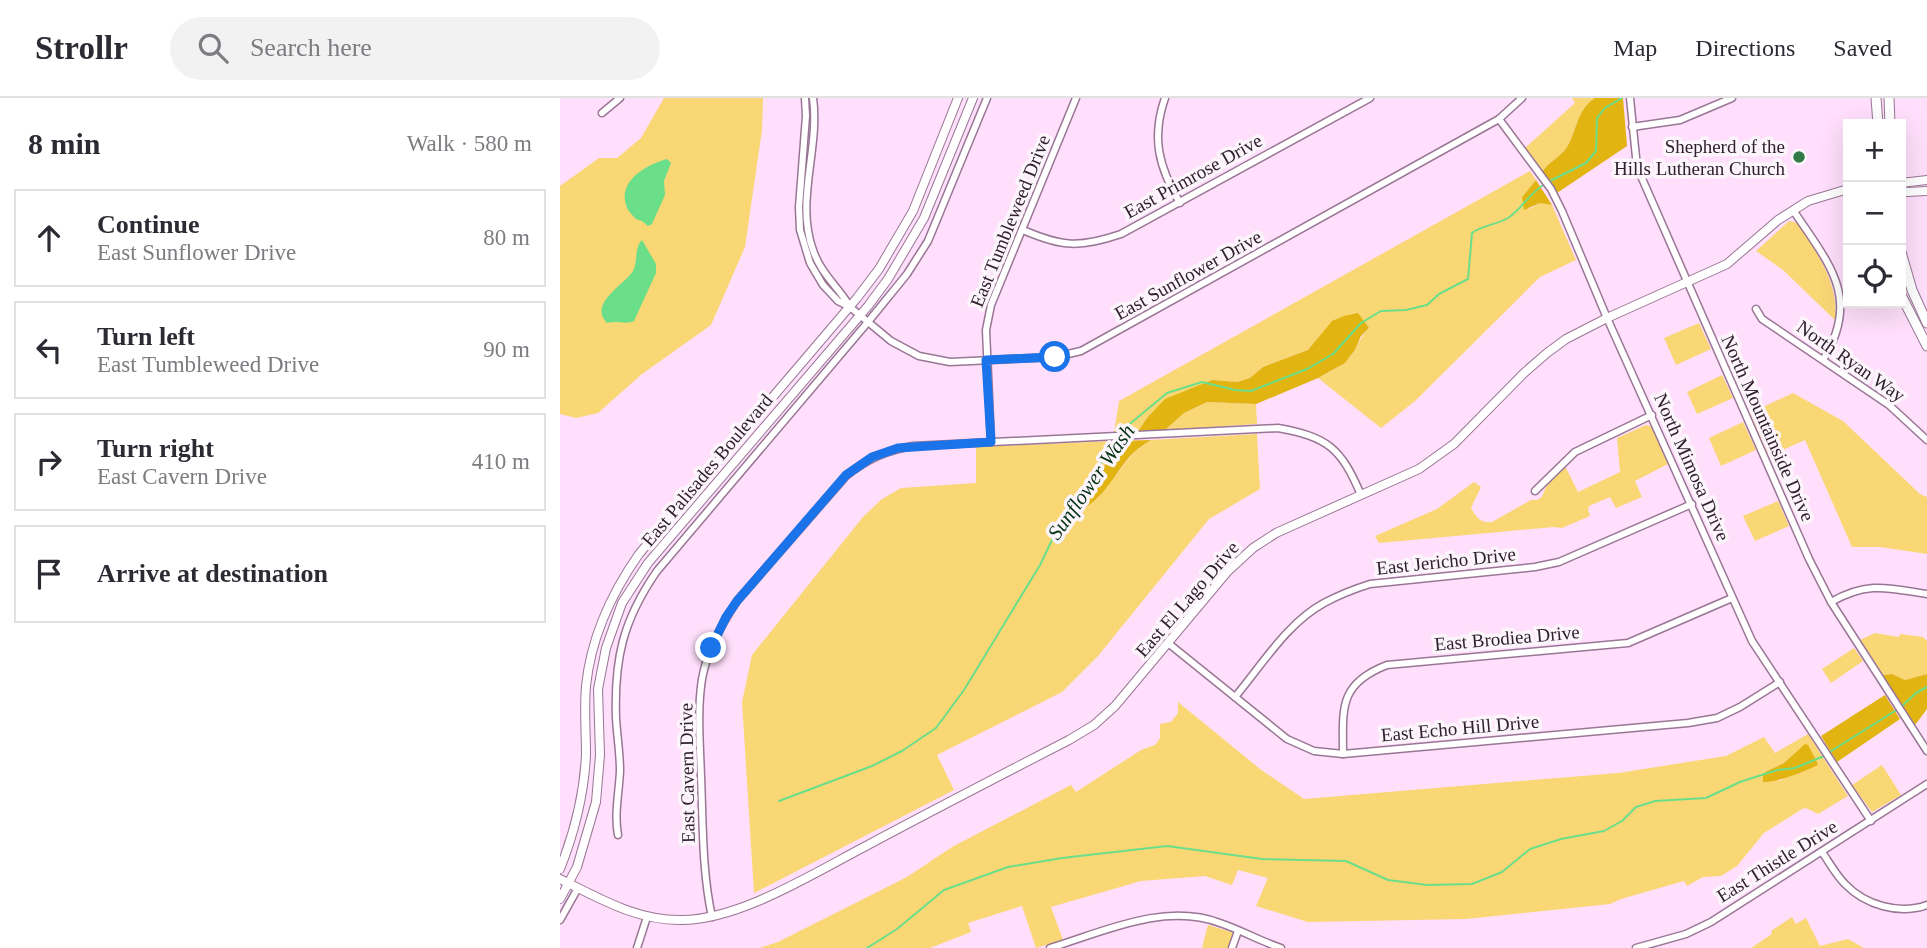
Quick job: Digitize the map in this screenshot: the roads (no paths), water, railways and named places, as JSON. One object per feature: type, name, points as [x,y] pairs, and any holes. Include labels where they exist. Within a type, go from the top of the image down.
[{"type":"main road","points":[[1876,98],[1878,119]]},
{"type":"main road","points":[[1889,98],[1890,119]]},
{"type":"main road","points":[[1906,269],[1927,323]]},
{"type":"main road","points":[[1906,305],[1927,346]]},
{"type":"street","points":[[602,113],[620,98]]},
{"type":"street","points":[[805,98],[808,141]]},
{"type":"street","points":[[808,141],[813,98]]},
{"type":"street","name":"East Palisades Boulevard","points":[[560,869],[574,834],[582,800],[586,753],[586,685],[602,618],[614,592],[639,554],[850,307],[879,269],[913,211],[958,98]]},
{"type":"street","name":"East Palisades Boulevard","points":[[560,899],[569,884],[585,843],[596,802],[600,755],[598,689],[606,648],[622,603],[648,563],[888,279],[924,218],[973,98]]},
{"type":"street","points":[[618,835],[615,822],[620,771],[616,717],[618,665],[628,623],[639,598],[674,551],[869,323],[907,274],[928,241],[986,98]]},
{"type":"street","name":"East Tumbleweed Drive","points":[[991,442],[986,330],[991,305],[1076,98]]},
{"type":"street","points":[[1165,98],[1158,128],[1159,154],[1167,181],[1180,203]]},
{"type":"street","name":"East Primrose Drive","points":[[1023,230],[1051,242],[1073,244],[1098,242],[1121,234],[1370,98]]},
{"type":"street","name":"East Sunflower Drive","points":[[808,141],[803,219],[819,265],[859,315],[891,341],[919,356],[950,362],[1055,357],[1080,351],[1499,119],[1522,98]]},
{"type":"street","name":"North Mountainside Drive","points":[[1630,98],[1637,167],[1809,559],[1831,601],[1927,751]]},
{"type":"street","points":[[1632,127],[1680,120],[1732,98]]},
{"type":"street","name":"North Mimosa Drive","points":[[1499,119],[1551,189],[1752,641],[1871,821]]},
{"type":"street","points":[[1278,135],[1283,144]]},
{"type":"street","points":[[1906,182],[1927,180]]},
{"type":"street","name":"East El Lago Drive","points":[[560,879],[612,905],[647,917],[676,920],[712,917],[754,902],[1084,732],[1115,706],[1228,571],[1253,548],[1276,533],[1430,462],[1454,444],[1547,353],[1607,318],[1727,264],[1793,210],[1819,196],[1843,191]]},
{"type":"street","points":[[1906,192],[1927,191]]},
{"type":"street","points":[[1793,210],[1826,260],[1841,298],[1839,326],[1823,360]]},
{"type":"street","name":"North Ryan Way","points":[[1756,309],[1762,319],[1889,405],[1927,440]]},
{"type":"street","points":[[1535,491],[1575,452],[1652,415]]},
{"type":"street","name":"East Cavern Drive","points":[[712,917],[705,884],[699,716],[702,679],[711,648],[726,617],[846,475],[872,457],[898,448],[1278,428],[1307,433],[1332,447],[1350,467],[1361,495]]},
{"type":"street","name":"East Jericho Drive","points":[[1236,697],[1299,622],[1322,604],[1346,592],[1370,584],[1535,567],[1559,562],[1692,503]]},
{"type":"street","points":[[1831,601],[1864,587],[1927,594]]},
{"type":"street","name":"East Brodiea Drive","points":[[1343,754],[1343,713],[1346,700],[1353,686],[1368,672],[1377,668],[1628,643],[1732,598]]},
{"type":"street","name":"East Echo Hill Drive","points":[[1168,643],[1287,739],[1314,751],[1343,754],[1688,723],[1717,718],[1780,682]]},
{"type":"street","name":"East Thistle Drive","points":[[1636,948],[1686,934],[1711,922],[1927,784]]},
{"type":"street","points":[[1822,852],[1850,889],[1879,906],[1903,909],[1927,905]]},
{"type":"street","points":[[560,920],[578,888]]},
{"type":"street","points":[[637,948],[647,917]]},
{"type":"street","points":[[1050,948],[1154,917],[1200,918],[1219,922],[1281,948]]},
{"type":"street","points":[[1232,948],[1238,931]]},
{"type":"waterway","name":"Sunflower Wash","points":[[1550,181],[1586,163],[1596,151],[1597,118],[1605,108],[1622,98]]},
{"type":"waterway","name":"Sunflower Wash","points":[[1122,433],[1167,393],[1202,382],[1251,391],[1307,369],[1333,354],[1361,323],[1381,311],[1406,310],[1427,305],[1439,294],[1468,279],[1472,233],[1508,218],[1545,184]]},
{"type":"waterway","name":"Sunflower Wash","points":[[779,801],[872,766],[902,751],[936,728],[964,690],[1040,565],[1063,517],[1119,438]]},
{"type":"waterway","points":[[1902,706],[1927,687]]},
{"type":"waterway","points":[[1828,753],[1898,709]]},
{"type":"waterway","points":[[867,948],[897,929],[944,890],[1008,867],[1167,846],[1262,859],[1346,861],[1388,880],[1427,885],[1472,884],[1502,872],[1530,849],[1561,839],[1604,831],[1622,821],[1636,807],[1655,801],[1706,798],[1740,782],[1777,770],[1795,768],[1824,756]]},
{"type":"place","name":"Shepherd of the Hills Lutheran Church","points":[[1799,157]]}]
